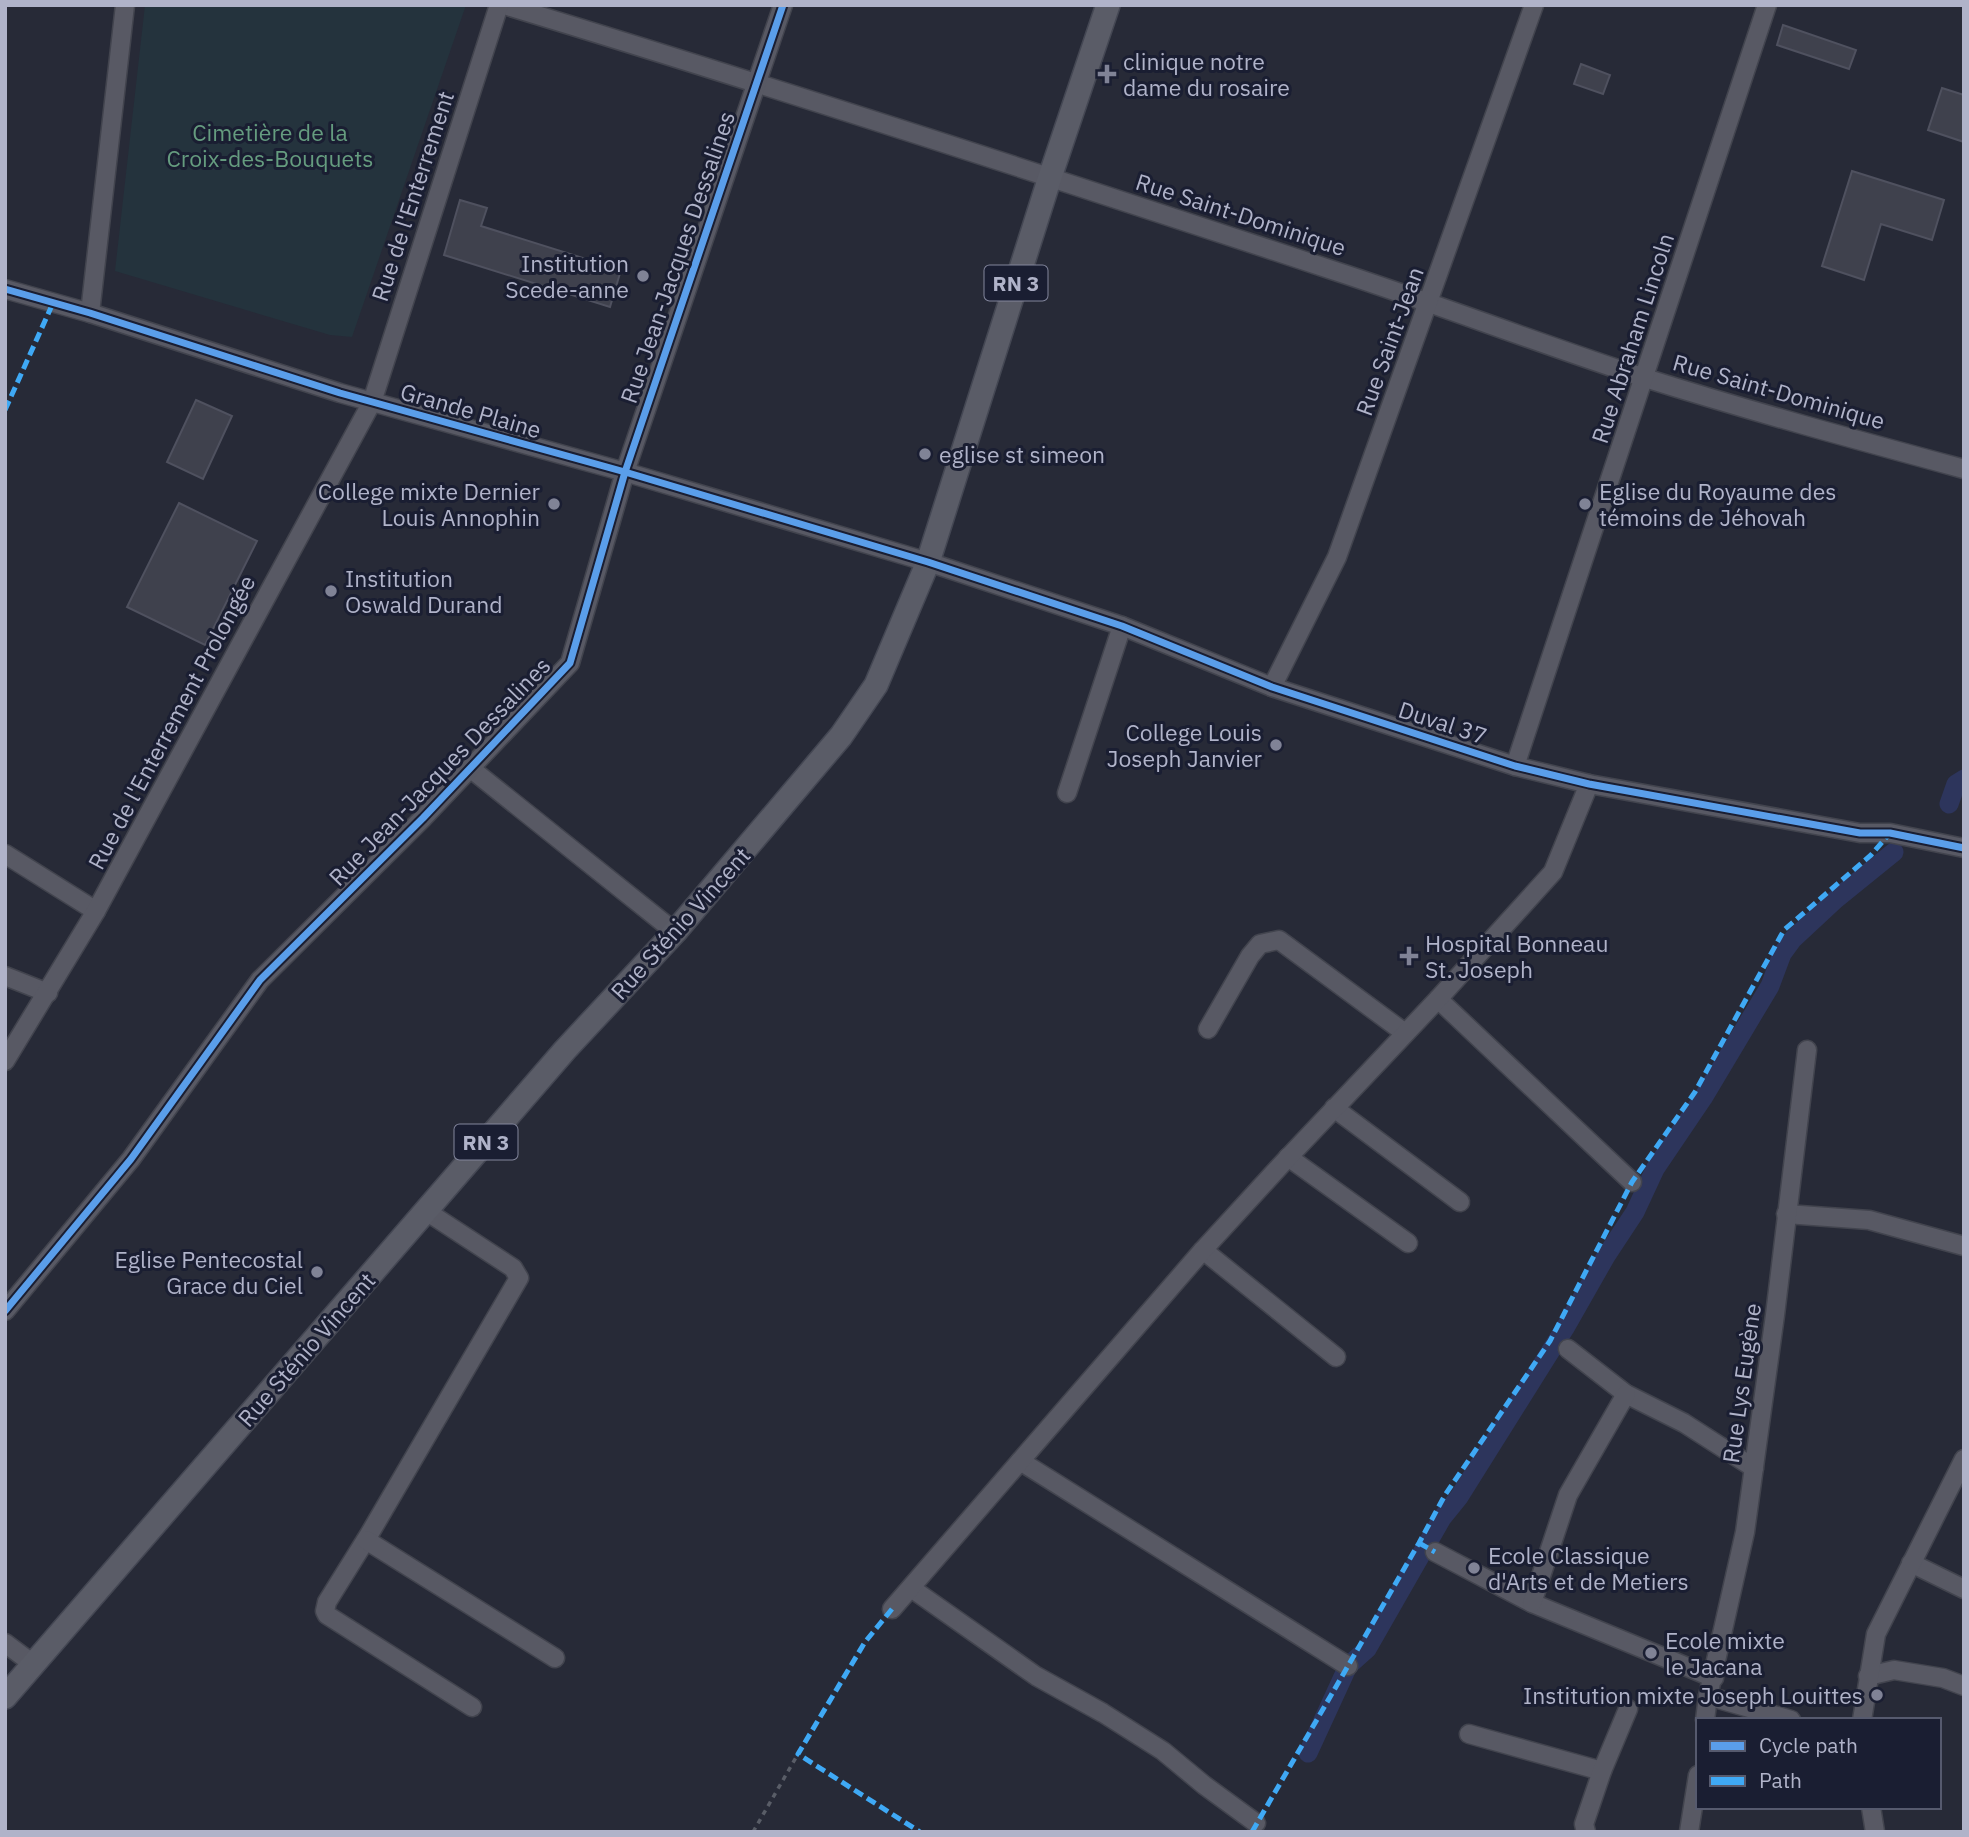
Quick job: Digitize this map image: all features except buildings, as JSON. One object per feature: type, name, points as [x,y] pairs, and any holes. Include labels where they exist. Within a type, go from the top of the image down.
[{"type":"main road","name":"Rue Sténio Vincent","points":[[5,1697],[565,1051],[675,932],[841,736],[876,685],[928,562],[1050,177],[1108,5]]},
{"type":"street","points":[[90,313],[125,5]]},
{"type":"street","name":"Rue Saint-Dominique","points":[[501,5],[757,82],[1050,177],[1429,302],[1645,378],[1964,469]]},
{"type":"street","name":"Rue de l'Enterrement","points":[[372,402],[501,5]]},
{"type":"street","name":"Rue Jean-Jacques Dessalines","points":[[5,1311],[131,1159],[260,980],[570,663],[625,472],[783,5]]},
{"type":"street","name":"Rue Saint-Jean","points":[[1272,687],[1337,557],[1534,5]]},
{"type":"street","name":"Rue Abraham Lincoln","points":[[1515,766],[1767,5]]},
{"type":"street","name":"Grande Plaine","points":[[5,289],[372,402],[625,472],[928,562]]},
{"type":"street","name":"Rue de l'Enterrement Prolongée","points":[[5,1061],[96,912],[372,402]]},
{"type":"street","name":"Duval 37","points":[[928,562],[1122,626],[1272,687],[1515,766],[1589,784],[1860,833],[1890,833],[1964,848]]},
{"type":"street","points":[[1067,793],[1122,626]]},
{"type":"street","points":[[470,768],[675,932]]},
{"type":"street","points":[[892,1609],[1203,1250],[1553,872],[1589,784]]},
{"type":"street","points":[[5,854],[96,912]]},
{"type":"street","points":[[1208,1029],[1250,956],[1260,944],[1279,940],[1405,1033]]},
{"type":"street","points":[[5,976],[48,993]]},
{"type":"street","points":[[1438,999],[1632,1182]]},
{"type":"street","name":"Rue Lys Eugène","points":[[1705,1718],[1745,1532],[1807,1050]]},
{"type":"street","points":[[1334,1108],[1460,1202]]},
{"type":"street","points":[[1287,1157],[1408,1243]]},
{"type":"street","points":[[426,1211],[513,1268],[519,1278],[325,1607],[327,1615],[472,1707]]},
{"type":"street","points":[[1786,1214],[1869,1220],[1964,1246]]},
{"type":"street","points":[[1203,1250],[1336,1357]]},
{"type":"street","points":[[1568,1349],[1626,1394],[1684,1423],[1754,1468]]},
{"type":"street","points":[[1532,1603],[1568,1495],[1626,1394]]},
{"type":"street","points":[[1020,1461],[1348,1666]]},
{"type":"street","points":[[1862,1718],[1876,1634],[1962,1468]]},
{"type":"street","points":[[366,1540],[555,1658]]},
{"type":"street","points":[[1435,1552],[1532,1603],[1711,1687],[1786,1718]]},
{"type":"street","points":[[1911,1563],[1964,1589]]},
{"type":"street","points":[[911,1588],[1036,1676],[1103,1713],[1163,1751],[1256,1823]]},
{"type":"street","points":[[5,1643],[33,1664]]},
{"type":"street","points":[[1868,1676],[1894,1670],[1943,1678],[1964,1686]]},
{"type":"street","points":[[1586,1832],[1584,1824],[1602,1771],[1628,1709]]},
{"type":"street","points":[[1469,1734],[1602,1771]]},
{"type":"street","points":[[1689,1832],[1696,1788]]},
{"type":"street","points":[[1871,1809],[1875,1832]]},
{"type":"path","points":[[753,1832],[798,1754]]},
{"type":"green space","name":"Cimetière de la Croix-des-Bouquets","points":[[145,5],[466,5],[352,337],[330,335],[115,271]]},
{"type":"waterway","points":[[1949,804],[1956,784],[1964,779]]},
{"type":"waterway","points":[[1308,1753],[1348,1666],[1367,1649],[1442,1518],[1459,1497],[1565,1328],[1635,1212],[1655,1169],[1703,1098],[1770,986],[1782,954],[1793,939],[1836,899],[1894,852]]},
{"type":"marked path","points":[[5,410],[53,303]]},
{"type":"marked path","points":[[1252,1832],[1445,1495],[1550,1341],[1632,1182],[1695,1092],[1784,930],[1871,855],[1890,833]]},
{"type":"marked path","points":[[1419,1543],[1435,1552]]},
{"type":"marked path","points":[[892,1609],[865,1642],[798,1754],[920,1832]]},
{"type":"cycle path","points":[[5,1311],[131,1159],[260,980],[423,818],[570,663],[625,472],[783,5]]},
{"type":"cycle path","points":[[5,289],[90,313],[340,393],[625,472],[928,562],[1122,626],[1272,687],[1515,766],[1589,784],[1860,833],[1890,833],[1964,848]]},
{"type":"place","name":"clinique notre dame du rosaire","points":[[1107,74]]},
{"type":"place","name":"Institution Scede-anne","points":[[643,276]]},
{"type":"place","name":"eglise st simeon","points":[[925,454]]},
{"type":"place","name":"College mixte Dernier Louis Annophin","points":[[554,504]]},
{"type":"place","name":"Eglise du Royaume des témoins de Jéhovah","points":[[1585,504]]},
{"type":"place","name":"Institution Oswald Durand","points":[[331,591]]},
{"type":"place","name":"College Louis Joseph Janvier","points":[[1276,745]]},
{"type":"place","name":"Hospital Bonneau St. Joseph","points":[[1409,956]]},
{"type":"place","name":"Eglise Pentecostal Grace du Ciel","points":[[317,1272]]},
{"type":"place","name":"Ecole Classique d'Arts et de Metiers","points":[[1474,1568]]},
{"type":"place","name":"Ecole mixte le Jacana","points":[[1651,1653]]},
{"type":"place","name":"Institution mixte Joseph Louittes","points":[[1877,1695]]}]
